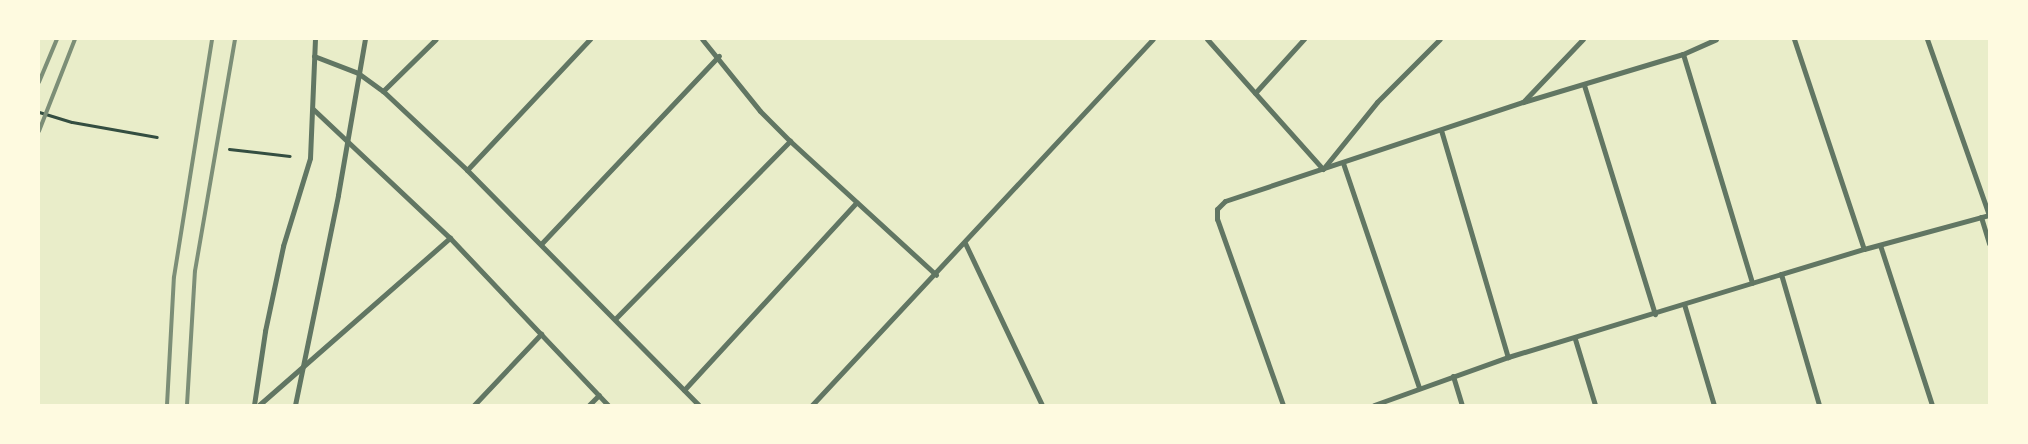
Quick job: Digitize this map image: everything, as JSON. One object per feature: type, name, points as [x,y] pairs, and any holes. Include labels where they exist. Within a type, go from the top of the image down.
[{"type":"street","points":[[254,405],[265,331],[283,246],[310,158],[315,39]]},
{"type":"street","points":[[295,405],[349,140],[358,72],[365,39]]},
{"type":"street","points":[[383,91],[436,39]]},
{"type":"street","points":[[467,170],[590,39]]},
{"type":"street","points":[[702,39],[719,56],[760,111],[936,275]]},
{"type":"street","points":[[812,405],[936,275],[1153,39]]},
{"type":"street","points":[[1207,39],[1323,169]]},
{"type":"street","points":[[1255,93],[1304,39]]},
{"type":"street","points":[[1323,169],[1377,102],[1440,39]]},
{"type":"street","points":[[1523,102],[1583,39]]},
{"type":"street","points":[[1283,405],[1217,219],[1217,209],[1225,201],[1523,102],[1683,54],[1716,39]]},
{"type":"street","points":[[1794,39],[1864,249]]},
{"type":"street","points":[[1374,405],[1508,357],[1575,339],[1752,282],[1989,215],[1927,39]]},
{"type":"street","points":[[1683,54],[1752,282]]},
{"type":"street","points":[[314,56],[358,72],[383,91],[467,170],[699,405]]},
{"type":"street","points":[[541,244],[719,56]]},
{"type":"street","points":[[1584,85],[1655,314]]},
{"type":"street","points":[[313,109],[349,140],[450,238],[608,405]]},
{"type":"street","points":[[1441,130],[1508,357]]},
{"type":"street","points":[[615,319],[790,141]]},
{"type":"street","points":[[1343,162],[1419,388]]},
{"type":"street","points":[[684,390],[857,202]]},
{"type":"street","points":[[1980,217],[1989,244]]},
{"type":"street","points":[[259,405],[450,238]]},
{"type":"street","points":[[965,243],[1042,405]]},
{"type":"street","points":[[1880,245],[1932,405]]},
{"type":"street","points":[[1782,274],[1820,405]]},
{"type":"street","points":[[1684,304],[1714,405]]},
{"type":"street","points":[[474,405],[541,334]]},
{"type":"street","points":[[1575,339],[1595,405]]},
{"type":"street","points":[[1453,376],[1462,405]]},
{"type":"street","points":[[589,405],[599,395]]},
{"type":"path","points":[[39,112],[72,122],[157,137]]},
{"type":"path","points":[[228,148],[310,158]]},
{"type":"railway","points":[[39,82],[57,39]]},
{"type":"railway","points":[[39,131],[75,39]]},
{"type":"railway","points":[[167,405],[174,277],[212,39]]},
{"type":"railway","points":[[187,405],[195,271],[235,39]]}]
